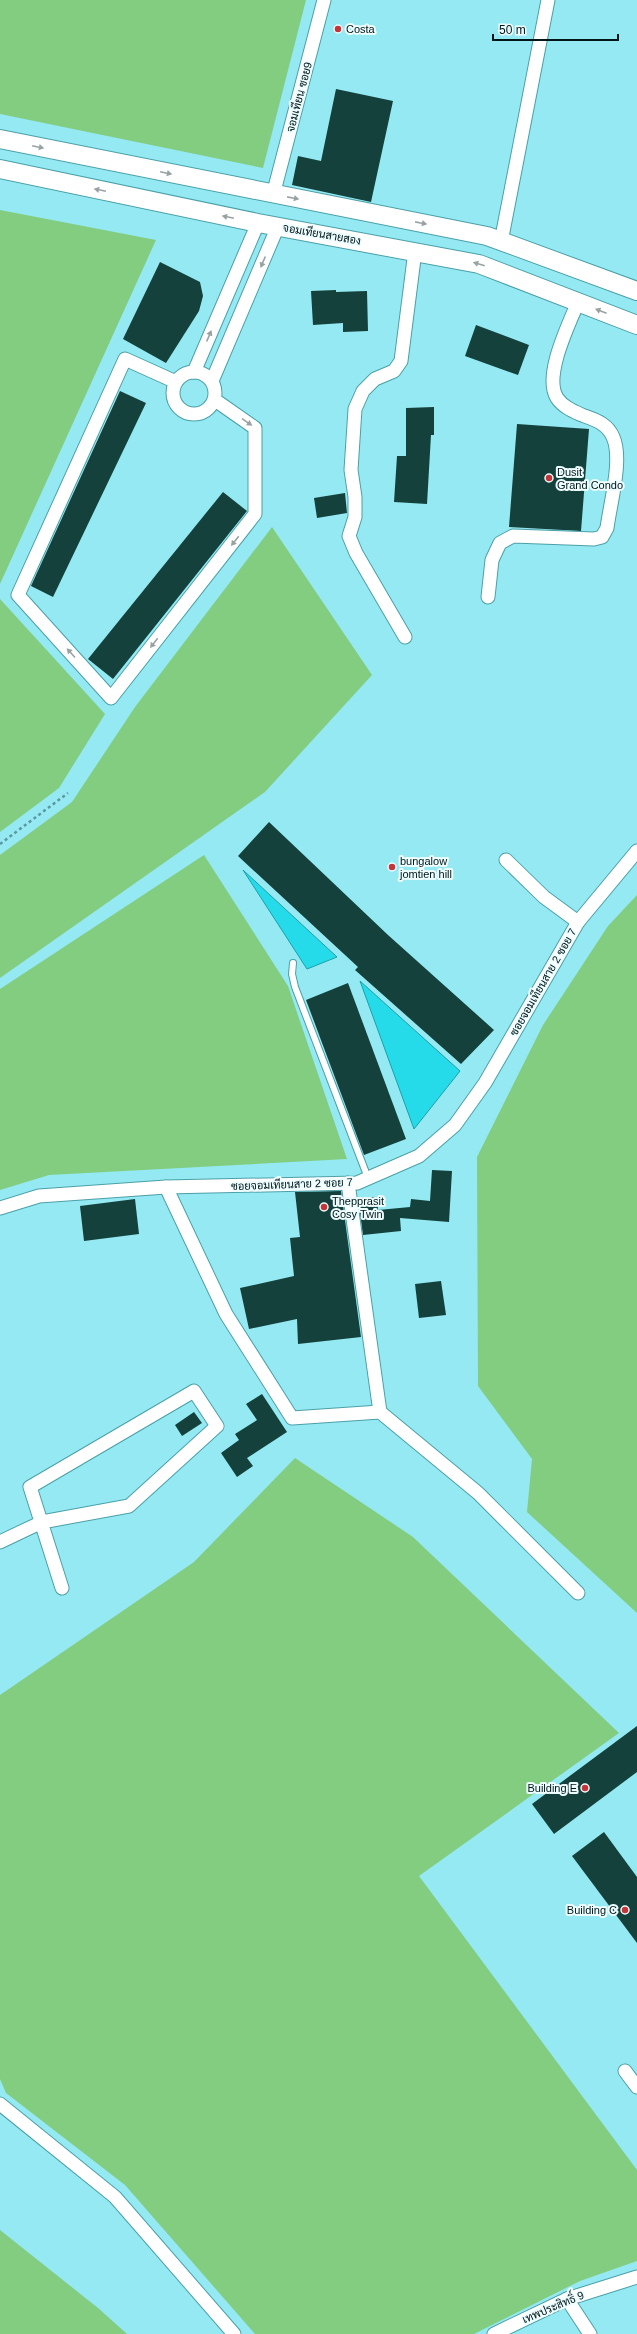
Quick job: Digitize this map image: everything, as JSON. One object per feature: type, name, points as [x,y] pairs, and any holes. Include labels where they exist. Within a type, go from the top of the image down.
[{"type":"main road","points":[[0,139],[487,236],[637,291]]},
{"type":"main road","name":"จอมเทียนสายสอง","points":[[0,169],[258,223],[479,264],[637,325]]},
{"type":"street","name":"จอมเทียน ซอย9","points":[[273,194],[324,0]]},
{"type":"street","points":[[501,242],[548,0]]},
{"type":"street","points":[[194,372],[258,223]]},
{"type":"street","points":[[212,381],[278,226]]},
{"type":"street","points":[[404,637],[356,553],[349,536],[355,517],[355,497],[351,470],[355,409],[363,391],[375,379],[394,371],[401,361],[415,251]]},
{"type":"street","points":[[488,597],[492,560],[500,542],[513,536],[594,539],[602,537],[607,528],[617,455],[614,437],[605,424],[568,409],[557,398],[553,382],[556,357],[578,302]]},
{"type":"street","points":[[176,382],[125,359],[18,595],[111,698],[256,514],[255,428],[215,400]]},
{"type":"street","points":[[194,372],[206,375],[212,381],[215,389],[215,400],[211,408],[200,414],[191,415],[180,410],[173,398],[173,388],[176,382],[184,374],[194,372]]},
{"type":"street","name":"ซอยจอมเทียนสาย 2 ซอย 7","points":[[0,1208],[39,1196],[166,1187],[357,1182],[419,1156],[455,1125],[485,1083],[578,922],[637,851]]},
{"type":"street","points":[[506,860],[544,897],[578,922]]},
{"type":"street","points":[[348,1183],[380,1412],[478,1493],[578,1593]]},
{"type":"street","points":[[166,1187],[226,1314],[292,1418],[380,1412]]},
{"type":"street","points":[[0,1542],[42,1522],[129,1506],[217,1426],[194,1391],[30,1487],[42,1522],[62,1588]]},
{"type":"street","points":[[625,2071],[637,2087]]},
{"type":"street","points":[[0,2104],[115,2197],[234,2334]]},
{"type":"street","name":"เทพประสิทธิ์ 9","points":[[494,2334],[567,2299],[637,2276]]},
{"type":"street","points":[[567,2299],[590,2334]]},
{"type":"lane","points":[[293,963],[292,974],[296,987],[368,1178]]},
{"type":"path","points":[[0,844],[68,793]]},
{"type":"green space","points":[[0,0],[306,0],[263,168],[0,114]]},
{"type":"green space","points":[[0,210],[156,240],[0,584]]},
{"type":"green space","points":[[272,527],[372,675],[265,792],[0,978],[0,855],[72,802],[135,707]]},
{"type":"green space","points":[[0,599],[105,714],[59,788],[0,832]]},
{"type":"green space","points":[[204,855],[288,986],[347,1159],[49,1175],[0,1190],[0,989]]},
{"type":"green space","points":[[637,895],[637,1613],[527,1512],[532,1459],[478,1386],[477,1157],[543,1025],[608,926]]},
{"type":"green space","points":[[295,1458],[413,1537],[619,1733],[419,1876],[637,2170],[637,2261],[580,2281],[474,2334],[255,2334],[125,2185],[6,2093],[0,2079],[0,1695],[194,1562]]},
{"type":"green space","points":[[0,2230],[98,2308],[127,2334],[0,2334]]},
{"type":"water","points":[[243,870],[337,957],[307,969]]},
{"type":"water","points":[[360,981],[460,1071],[414,1129]]},
{"type":"building","points":[[336,89],[393,101],[371,202],[292,185],[298,156],[321,161]]},
{"type":"building","points":[[160,262],[200,282],[203,296],[199,311],[166,363],[123,339]]},
{"type":"building","points":[[336,290],[336,292],[367,291],[368,331],[343,332],[343,323],[313,325],[311,291]]},
{"type":"building","points":[[476,325],[529,345],[518,375],[465,356]]},
{"type":"building","points":[[120,391],[146,403],[53,597],[31,586]]},
{"type":"building","points":[[434,407],[434,435],[431,435],[427,504],[394,502],[397,456],[406,456],[406,408]]},
{"type":"building","name":"Dusit Grand Condo","points":[[517,424],[589,429],[581,531],[509,527]]},
{"type":"building","points":[[223,492],[247,511],[113,679],[88,659]]},
{"type":"building","points":[[345,493],[347,513],[317,518],[314,498]]},
{"type":"building","points":[[269,822],[388,935],[494,1030],[461,1064],[355,970],[358,967],[238,856]]},
{"type":"building","points":[[348,983],[406,1139],[364,1155],[306,1000]]},
{"type":"building","points":[[432,1170],[452,1171],[449,1222],[400,1218],[401,1231],[363,1235],[358,1198],[377,1197],[378,1210],[410,1207],[411,1199],[430,1201]]},
{"type":"building","points":[[341,1191],[361,1337],[298,1344],[297,1319],[249,1329],[240,1288],[294,1276],[290,1238],[300,1237],[295,1192]]},
{"type":"building","points":[[135,1199],[139,1234],[84,1241],[80,1206]]},
{"type":"building","points":[[441,1281],[446,1315],[419,1318],[415,1284]]},
{"type":"building","points":[[262,1394],[287,1432],[247,1458],[253,1466],[237,1477],[221,1453],[239,1440],[235,1434],[257,1420],[246,1404]]},
{"type":"building","points":[[194,1412],[202,1423],[182,1436],[175,1425]]},
{"type":"building","name":"Building E","points":[[637,1726],[637,1772],[554,1834],[532,1804]]},
{"type":"building","name":"Building C","points":[[604,1832],[637,1877],[637,1943],[572,1856]]},
{"type":"place","name":"Costa","points":[[338,29]]},
{"type":"place","name":"Dusit Grand Condo","points":[[549,478]]},
{"type":"place","name":"bungalow jomtien hill","points":[[392,867]]},
{"type":"place","name":"Thepprasit Cosy Twin","points":[[324,1207]]},
{"type":"place","name":"Building E","points":[[585,1788]]},
{"type":"place","name":"Building C","points":[[625,1910]]}]
